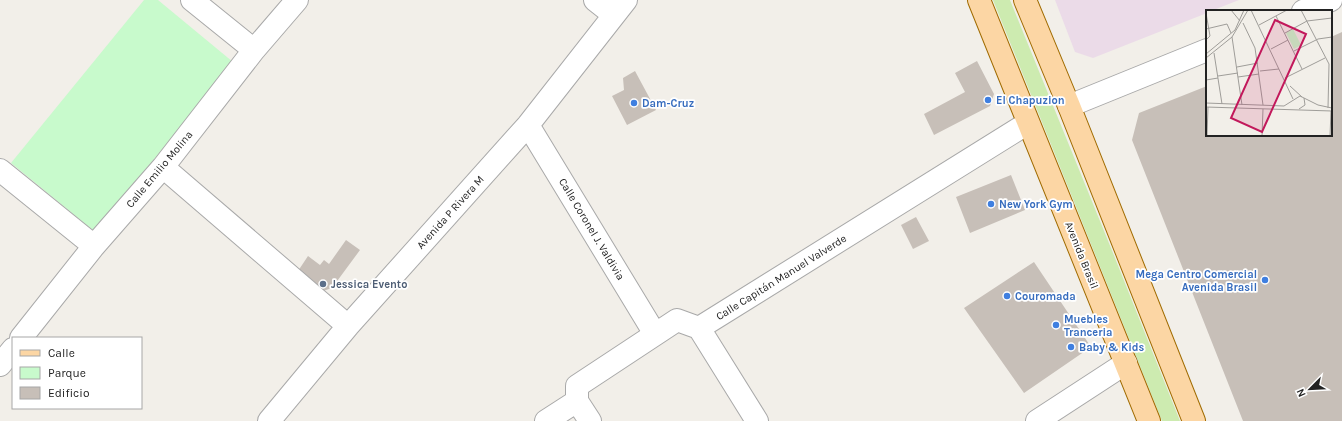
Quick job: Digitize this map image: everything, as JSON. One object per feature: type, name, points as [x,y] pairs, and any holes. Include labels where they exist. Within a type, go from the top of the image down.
[{"type":"main road","name":"Avenida Brasil","points":[[979,0],[1149,421]]},
{"type":"main road","points":[[1025,0],[1069,106],[1194,421]]},
{"type":"street","points":[[192,0],[254,50]]},
{"type":"street","name":"Calle Emilio Molina","points":[[22,337],[94,246],[163,167],[254,50],[297,0]]},
{"type":"street","points":[[595,0],[620,7]]},
{"type":"street","points":[[1306,10],[1331,0]]},
{"type":"street","name":"Avenida P Rivera M","points":[[269,421],[348,326],[528,125],[620,7]]},
{"type":"street","points":[[1069,106],[1206,50]]},
{"type":"street","name":"Calle Capitán Manuel Valverde","points":[[699,328],[1028,123]]},
{"type":"street","name":"Calle Coronel J. Valdivia","points":[[528,125],[655,334]]},
{"type":"street","points":[[163,167],[348,326]]},
{"type":"street","points":[[0,170],[94,246]]},
{"type":"street","points":[[590,421],[577,401],[577,386],[677,320],[699,328],[757,421]]},
{"type":"street","points":[[0,365],[12,350]]},
{"type":"street","points":[[1037,421],[1126,363]]},
{"type":"street","points":[[546,421],[577,401]]},
{"type":"shaded area","points":[[1055,0],[1239,0],[1214,10],[1206,10],[1206,13],[1093,58],[1075,52]]},
{"type":"green space","points":[[144,0],[158,0],[233,62],[95,232],[11,163]]},
{"type":"green space","points":[[993,0],[1010,0],[1180,421],[1162,421]]},
{"type":"building","name":"Mega Centro Comercial Avenida Brasil","points":[[1342,32],[1342,421],[1243,421],[1132,140],[1139,113],[1206,86],[1206,136],[1332,136],[1332,37]]},
{"type":"building","points":[[977,61],[994,94],[990,106],[934,135],[924,114],[965,92],[955,73]]},
{"type":"building","name":"Dam-Cruz","points":[[635,71],[656,110],[627,125],[612,96],[624,90],[623,78]]},
{"type":"building","name":"New York Gym","points":[[1011,175],[1025,210],[970,233],[956,197]]},
{"type":"building","points":[[916,217],[929,241],[913,249],[901,225]]},
{"type":"building","points":[[346,240],[360,250],[332,288],[320,292],[296,274],[308,256],[320,265],[324,260],[329,264]]},
{"type":"building","points":[[1034,262],[1091,347],[1024,393],[964,308]]},
{"type":"place","name":"El Chapuzion","points":[[988,100]]},
{"type":"place","name":"Dam-Cruz","points":[[634,103]]},
{"type":"place","name":"New York Gym","points":[[991,204]]},
{"type":"place","name":"Mega Centro Comercial Avenida Brasil","points":[[1265,280]]},
{"type":"place","name":"Jessica Evento","points":[[323,284]]},
{"type":"place","name":"Couromada","points":[[1007,296]]},
{"type":"place","name":"Muebles Tranceria","points":[[1056,325]]},
{"type":"place","name":"Baby & Kids","points":[[1071,347]]}]
